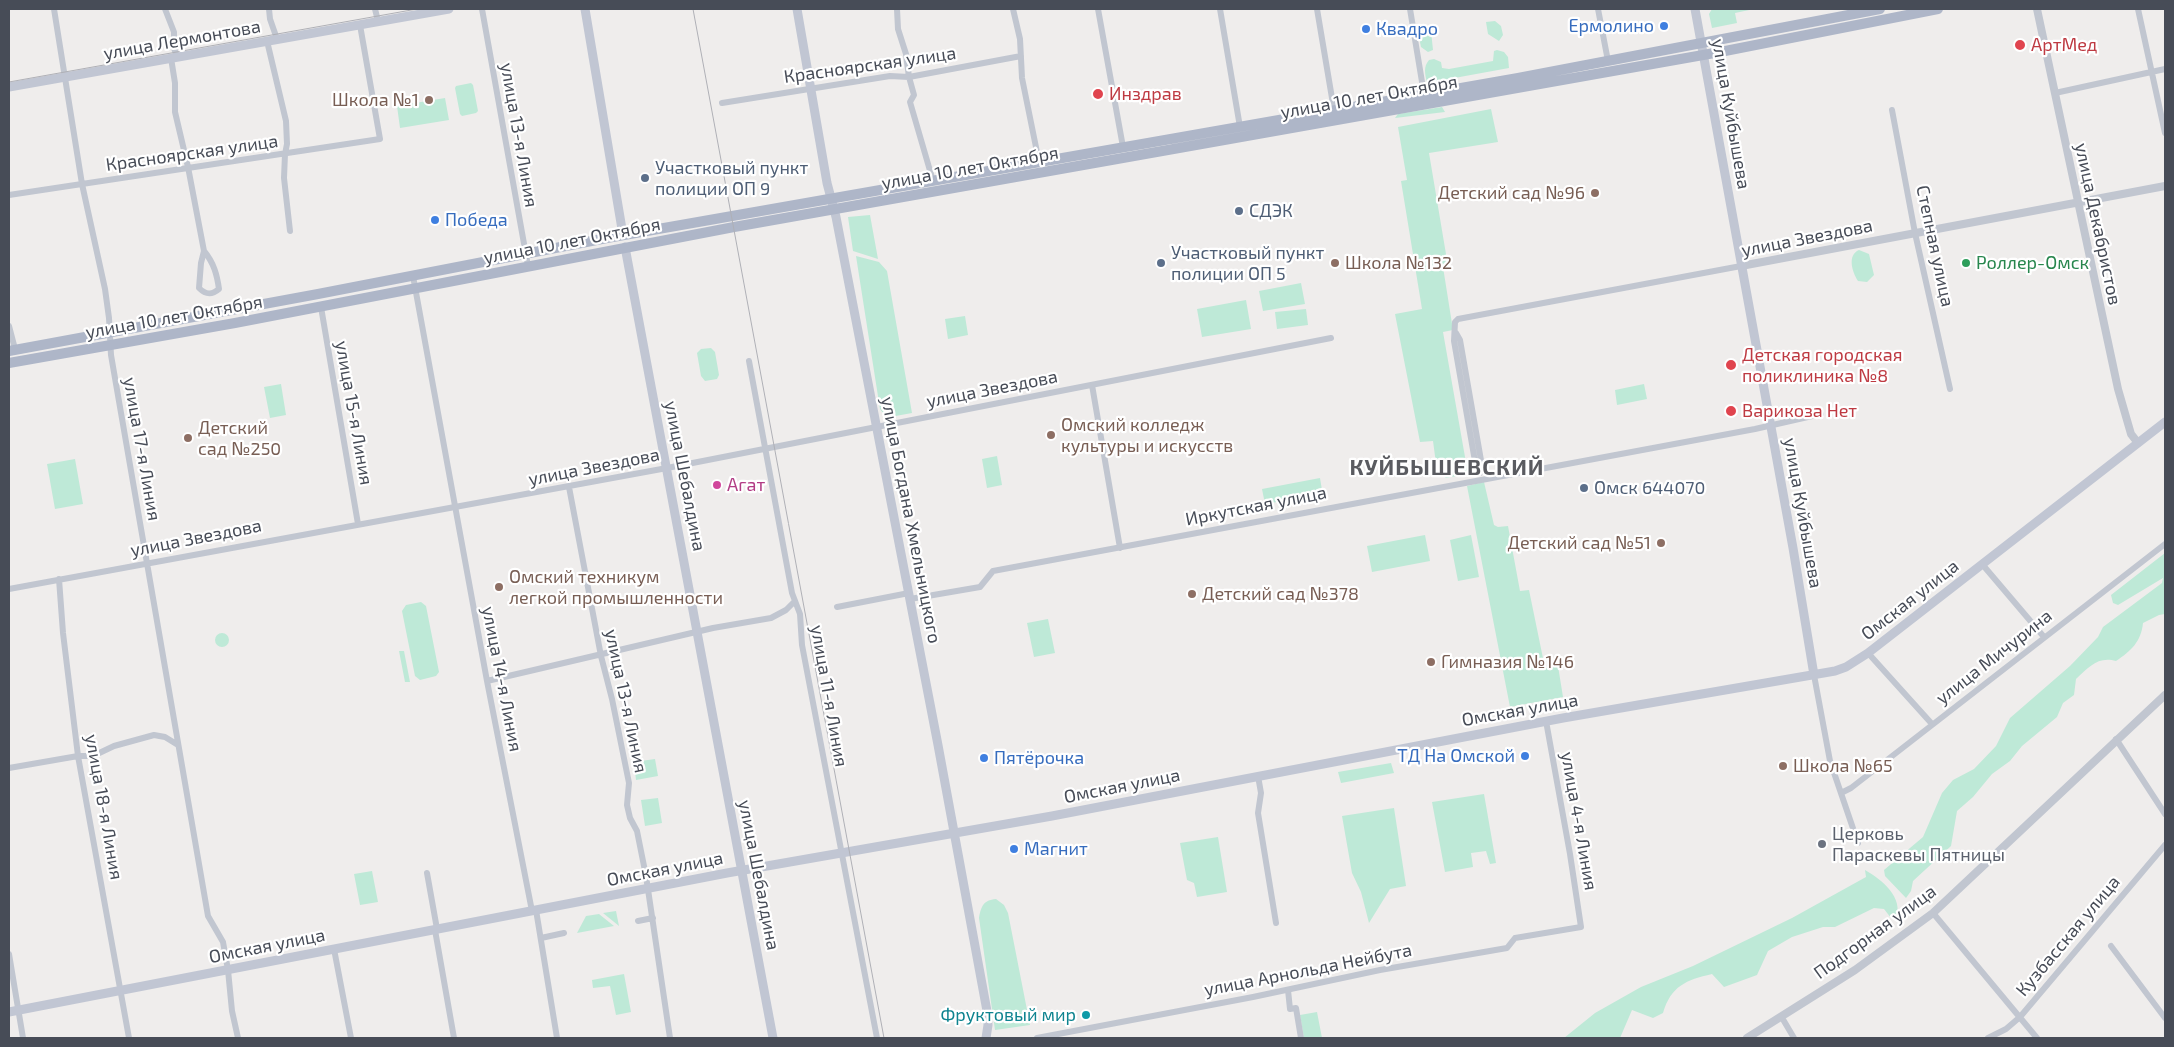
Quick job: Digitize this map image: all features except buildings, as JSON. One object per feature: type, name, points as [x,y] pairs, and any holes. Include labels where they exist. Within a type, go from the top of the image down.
[{"type":"main road","name":"улица Лермонтова","points":[[9,86],[448,9]]},
{"type":"main road","name":"улица Шебалдина","points":[[584,9],[623,235],[773,1038]]},
{"type":"main road","name":"улица Богдана Хмельницкого","points":[[797,9],[832,204],[877,427],[987,1011],[988,1025],[986,1038]]},
{"type":"main road","name":"улица Куйбышева","points":[[1695,9],[1814,675]]},
{"type":"main road","name":"улица 10 лет Октября","points":[[9,364],[321,307],[626,247],[933,181],[1702,44],[1880,9]]},
{"type":"main road","name":"улица 10 лет Октября","points":[[12,350],[623,235],[832,204],[1704,55],[1938,9]]},
{"type":"main road","name":"Омская улица","points":[[13,1011],[742,870],[954,833],[1546,721],[1814,675],[1846,667],[1868,653],[2165,422]]},
{"type":"street","name":"улица 17-я Линия","points":[[54,9],[82,184],[105,289],[109,318],[109,346],[208,916],[223,942],[232,1011],[238,1038]]},
{"type":"street","points":[[165,9],[174,32],[175,112],[188,167],[204,252],[200,263],[200,288],[208,294],[214,294],[220,289],[216,272],[210,258],[204,252]]},
{"type":"street","points":[[269,9],[270,19],[277,39]]},
{"type":"street","points":[[375,9],[378,21]]},
{"type":"street","name":"улица 13-я Линия","points":[[482,9],[528,266]]},
{"type":"street","points":[[897,9],[898,29],[906,54],[914,95],[910,102],[933,181]]},
{"type":"street","points":[[1013,9],[1020,39],[1022,78],[1039,162]]},
{"type":"street","points":[[1098,9],[1123,147]]},
{"type":"street","points":[[1220,9],[1240,126]]},
{"type":"street","points":[[1317,9],[1334,110]]},
{"type":"street","points":[[1410,9],[1424,94]]},
{"type":"street","points":[[1598,9],[1608,61]]},
{"type":"street","name":"улица Декабристов","points":[[2038,9],[2054,93],[2118,389],[2129,426],[2138,443]]},
{"type":"street","points":[[2138,9],[2165,134]]},
{"type":"street","name":"Красноярская улица","points":[[9,195],[380,139],[360,24]]},
{"type":"street","points":[[267,41],[286,121],[287,144],[284,178],[290,231]]},
{"type":"street","name":"Красноярская улица","points":[[722,103],[890,76],[909,77],[1021,56]]},
{"type":"street","points":[[2054,93],[2165,69]]},
{"type":"street","name":"Степная улица","points":[[1892,110],[1915,233],[1950,389]]},
{"type":"street","name":"улица Звездова","points":[[1481,479],[1480,471],[1476,467],[1454,341],[1456,333],[1455,322],[1464,317],[2165,186]]},
{"type":"street","name":"улица 14-я Линия","points":[[413,276],[487,681],[541,938],[557,1038]]},
{"type":"street","name":"улица 15-я Линия","points":[[321,307],[358,524]]},
{"type":"street","points":[[9,326],[12,350]]},
{"type":"street","name":"улица Звездова","points":[[9,589],[569,487],[1332,338]]},
{"type":"street","name":"улица 11-я Линия","points":[[749,361],[795,601],[800,614],[802,644],[877,1038]]},
{"type":"street","points":[[1092,385],[1120,548]]},
{"type":"street","name":"Иркутская улица","points":[[836,607],[980,587],[993,571],[1755,429],[1770,424],[1821,414]]},
{"type":"street","name":"улица 13-я Линия","points":[[569,487],[601,656],[629,783],[627,805],[630,818],[638,831],[653,918],[658,965],[670,1038]]},
{"type":"street","name":"улица Мичурина","points":[[1841,793],[1851,788],[2165,544]]},
{"type":"street","points":[[1982,564],[2044,637]]},
{"type":"street","name":"улица 18-я Линия","points":[[59,579],[63,633],[78,756],[93,830],[129,1038]]},
{"type":"street","points":[[487,681],[698,632],[771,618],[786,610],[795,601]]},
{"type":"street","points":[[1868,653],[1932,724]]},
{"type":"street","name":"улица Куйбышева","points":[[1814,675],[1830,761],[1858,843]]},
{"type":"street","name":"Подгорная улица","points":[[1747,1038],[1855,970],[1933,913],[2165,695]]},
{"type":"street","name":"улица 4-я Линия","points":[[1546,721],[1581,927]]},
{"type":"street","points":[[9,768],[78,756],[93,756],[114,746],[154,735],[165,737],[178,745]]},
{"type":"street","points":[[2116,739],[2165,814]]},
{"type":"street","points":[[1258,776],[1261,793],[1258,813],[1276,922]]},
{"type":"street","name":"Кузбасская улица","points":[[1988,1038],[2006,1029],[2020,1017],[2165,844]]},
{"type":"street","points":[[427,873],[454,1038]]},
{"type":"street","points":[[1933,913],[2037,1038]]},
{"type":"street","points":[[638,921],[653,918]]},
{"type":"street","name":"улица Арнольда Нейбута","points":[[1037,1038],[1288,990],[1380,970],[1507,948],[1515,938],[1581,927]]},
{"type":"street","points":[[541,938],[564,933]]},
{"type":"street","points":[[2111,946],[2165,1018]]},
{"type":"street","points":[[334,950],[351,1038]]},
{"type":"street","points":[[9,954],[13,1011],[23,1038]]},
{"type":"street","points":[[1288,990],[1290,1009],[1296,1008],[1301,1038]]},
{"type":"street","points":[[1781,1016],[1794,1038]]},
{"type":"green space","points":[[1712,9],[1754,9],[1735,13],[1737,23],[1712,28],[1709,14]]},
{"type":"green space","points":[[1495,21],[1501,26],[1503,35],[1499,41],[1488,34],[1486,22]]},
{"type":"green space","points":[[1431,31],[1433,50],[1428,52],[1421,47],[1419,37],[1424,32]]},
{"type":"green space","points":[[1494,51],[1504,52],[1508,57],[1509,68],[1427,83],[1425,68],[1429,60],[1434,59],[1441,62],[1442,68],[1449,69],[1493,61]]},
{"type":"green space","points":[[471,83],[478,111],[462,116],[455,88],[456,86]]},
{"type":"green space","points":[[445,98],[449,120],[400,128],[397,106]]},
{"type":"green space","points":[[1442,107],[1445,112],[1395,118],[1398,114]]},
{"type":"green space","points":[[1491,109],[1498,142],[1429,153],[1448,266],[1443,267],[1453,330],[1443,332],[1468,474],[1446,478],[1437,471],[1433,441],[1420,442],[1395,314],[1422,309],[1401,181],[1407,180],[1398,127]]},
{"type":"green space","points":[[870,215],[878,259],[853,251],[848,217]]},
{"type":"green space","points":[[1859,250],[1869,254],[1874,275],[1867,282],[1858,281],[1853,269],[1853,256]]},
{"type":"green space","points":[[856,256],[879,262],[887,271],[912,413],[890,417],[885,416],[880,409]]},
{"type":"green space","points":[[1301,283],[1305,304],[1263,311],[1259,291]]},
{"type":"green space","points":[[1246,300],[1251,329],[1202,337],[1197,309]]},
{"type":"green space","points":[[1306,309],[1308,325],[1277,329],[1275,312]]},
{"type":"green space","points":[[965,316],[968,335],[948,339],[945,319]]},
{"type":"green space","points":[[711,348],[715,352],[719,375],[717,379],[705,381],[701,376],[697,353],[701,349]]},
{"type":"green space","points":[[281,384],[286,415],[270,418],[264,387]]},
{"type":"green space","points":[[1644,384],[1647,399],[1617,405],[1615,390]]},
{"type":"green space","points":[[997,456],[1002,485],[987,488],[982,459]]},
{"type":"green space","points":[[75,459],[83,504],[55,509],[47,464]]},
{"type":"green space","points":[[1320,478],[1322,490],[1299,494],[1300,498],[1265,504],[1262,489]]},
{"type":"green space","points":[[1484,482],[1494,525],[1498,527],[1508,526],[1520,591],[1529,590],[1545,668],[1558,666],[1563,697],[1510,707],[1467,486]]},
{"type":"green space","points":[[1425,535],[1430,561],[1372,572],[1367,546]]},
{"type":"green space","points":[[1471,535],[1479,577],[1458,581],[1450,540]]},
{"type":"green space","points":[[2165,553],[2165,614],[2143,623],[2138,641],[2131,650],[2116,661],[2099,661],[2076,679],[2074,695],[2063,703],[2057,717],[2022,746],[2010,761],[1992,774],[1973,797],[1957,811],[1951,846],[1913,881],[1911,891],[1906,898],[1885,876],[1884,870],[1923,837],[1942,793],[1953,780],[1974,769],[1996,746],[2010,718],[2070,666],[2098,637],[2103,627],[2162,583],[2163,578],[2118,605],[2113,603],[2111,595]]},
{"type":"green space","points":[[421,602],[426,606],[439,672],[436,676],[420,680],[415,676],[402,611],[406,605]]},
{"type":"green space","points":[[1048,619],[1055,653],[1034,657],[1027,623]]},
{"type":"green space","points":[[222,633],[227,635],[229,640],[227,645],[222,647],[217,645],[215,640],[217,635]]},
{"type":"green space","points":[[399,651],[404,651],[410,682],[405,682]]},
{"type":"green space","points":[[655,759],[658,776],[636,780],[634,762]]},
{"type":"green space","points":[[1391,763],[1394,773],[1341,783],[1338,772]]},
{"type":"green space","points":[[1484,794],[1496,863],[1490,864],[1486,851],[1471,853],[1473,867],[1445,872],[1432,802]]},
{"type":"green space","points":[[658,798],[662,823],[645,826],[641,800]]},
{"type":"green space","points":[[1394,808],[1406,886],[1390,889],[1369,923],[1361,892],[1352,873],[1342,816]]},
{"type":"green space","points":[[1218,837],[1227,892],[1197,897],[1194,883],[1187,880],[1180,843]]},
{"type":"green space","points":[[1865,870],[1884,884],[1894,896],[1898,911],[1896,919],[1891,918],[1884,909],[1874,908],[1835,927],[1823,927],[1792,937],[1768,951],[1757,975],[1724,987],[1712,974],[1687,982],[1670,996],[1663,1013],[1653,1018],[1632,1010],[1620,1038],[1564,1038],[1595,1013],[1641,987],[1693,966],[1792,918],[1866,877]]},
{"type":"green space","points":[[372,871],[378,902],[360,905],[354,874]]},
{"type":"green space","points":[[996,899],[1004,905],[1008,913],[1030,1025],[995,1030],[979,918],[983,905],[988,901]]},
{"type":"green space","points":[[616,911],[619,926],[603,913]]},
{"type":"green space","points":[[599,914],[614,926],[577,933],[586,916]]},
{"type":"green space","points":[[624,974],[631,1012],[616,1015],[610,986],[593,988],[592,980]]},
{"type":"green space","points":[[1317,1012],[1322,1038],[1304,1038],[1300,1015]]},
{"type":"tram line","points":[[9,82],[417,9]]},
{"type":"tram line","points":[[693,9],[884,1038]]},
{"type":"place","name":"Ермолино","points":[[1664,26]]},
{"type":"place","name":"Квадро","points":[[1366,29]]},
{"type":"place","name":"АртМед","points":[[2020,45]]},
{"type":"place","name":"Инздрав","points":[[1098,94]]},
{"type":"place","name":"Школа №1","points":[[429,100]]},
{"type":"place","name":"Участковый пункт полиции ОП 9","points":[[645,178]]},
{"type":"place","name":"Детский сад №96","points":[[1595,193]]},
{"type":"place","name":"СДЭК","points":[[1239,211]]},
{"type":"place","name":"Победа","points":[[435,220]]},
{"type":"place","name":"Участковый пункт полиции ОП 5","points":[[1161,263]]},
{"type":"place","name":"Школа №132","points":[[1335,263]]},
{"type":"place","name":"Роллер-Омск","points":[[1966,263]]},
{"type":"place","name":"Детская городская поликлиника №8","points":[[1731,365]]},
{"type":"place","name":"Варикоза Нет","points":[[1731,411]]},
{"type":"place","name":"Омский колледж культуры и искусств","points":[[1051,435]]},
{"type":"place","name":"Детский сад №250","points":[[188,438]]},
{"type":"place","name":"Агат","points":[[717,485]]},
{"type":"place","name":"Омск 644070","points":[[1584,488]]},
{"type":"place","name":"Детский сад №51","points":[[1661,543]]},
{"type":"place","name":"Омский техникум легкой промышленности","points":[[499,587]]},
{"type":"place","name":"Детский сад №378","points":[[1192,594]]},
{"type":"place","name":"Гимназия №146","points":[[1431,662]]},
{"type":"place","name":"ТД На Омской","points":[[1525,756]]},
{"type":"place","name":"Пятёрочка","points":[[984,758]]},
{"type":"place","name":"Школа №65","points":[[1783,766]]},
{"type":"place","name":"Церковь Параскевы Пятницы","points":[[1822,844]]},
{"type":"place","name":"Магнит","points":[[1014,849]]},
{"type":"place","name":"Фруктовый мир","points":[[1086,1015]]},
{"type":"district","name":"КУЙБЫШЕВСКИЙ","points":[[1447,468]]}]
